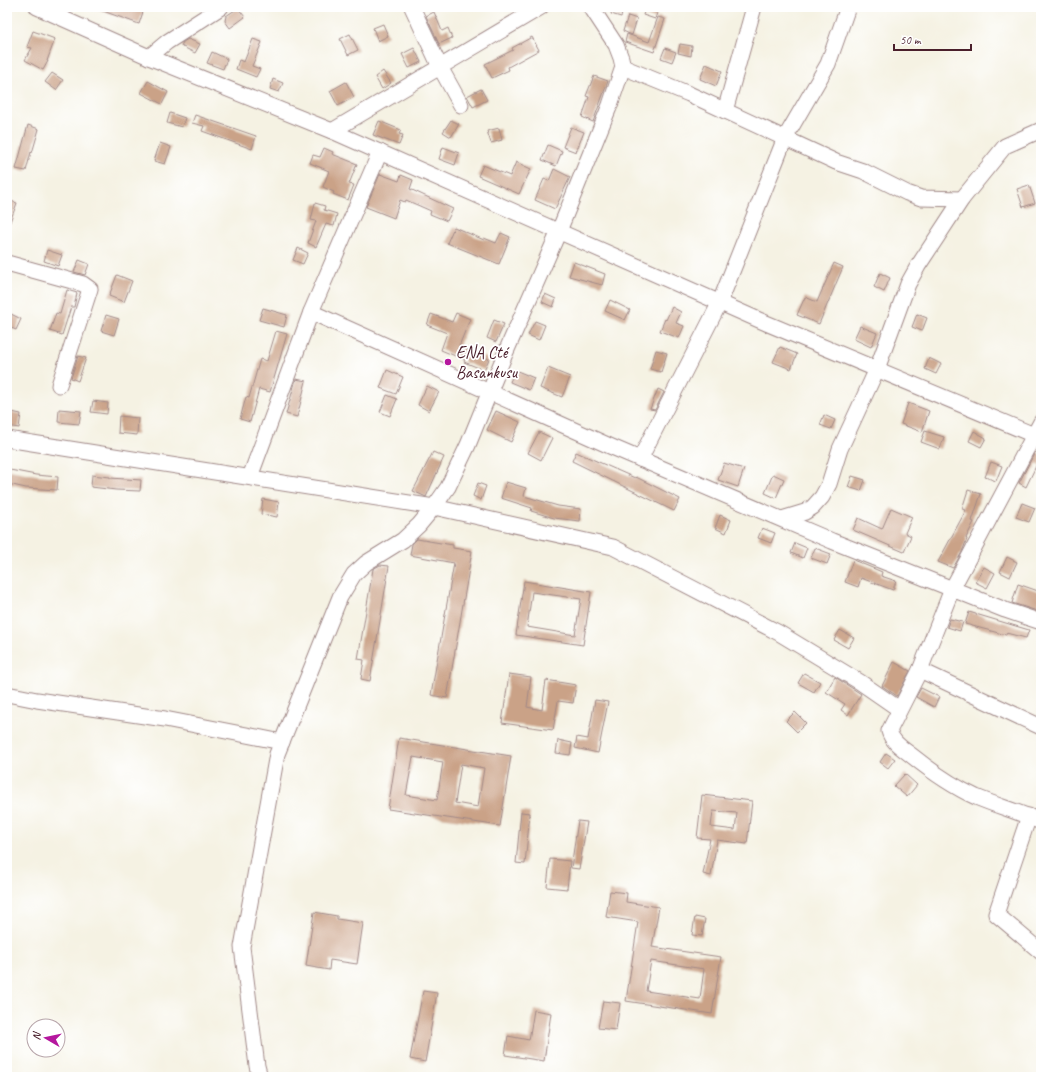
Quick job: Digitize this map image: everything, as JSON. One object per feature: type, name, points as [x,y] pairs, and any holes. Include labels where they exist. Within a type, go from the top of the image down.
[{"type":"street","points":[[37,7],[149,57],[332,131],[720,302],[877,369],[1039,432],[952,589],[920,670],[889,731],[894,741],[924,766],[957,787],[976,797],[1035,819],[996,914],[1041,952]]},
{"type":"street","points":[[149,57],[167,42],[221,7]]},
{"type":"street","points":[[412,7],[440,67],[460,105]]},
{"type":"street","points":[[332,131],[541,7]]},
{"type":"street","points":[[260,1077],[257,1066],[242,947],[277,754],[346,585],[354,574],[366,563],[402,540],[419,525],[448,487],[465,452],[559,231],[610,105],[623,67],[616,45],[591,7]]},
{"type":"street","points":[[725,111],[754,7]]},
{"type":"street","points":[[640,459],[720,302],[785,138],[828,64],[848,7]]},
{"type":"street","points":[[623,67],[689,94],[836,162],[863,171],[907,193],[921,198],[962,199]]},
{"type":"street","points":[[782,519],[805,512],[813,507],[822,497],[829,484],[840,449],[877,369],[908,284],[918,266],[962,199],[1005,146],[1041,130]]},
{"type":"street","points":[[250,477],[311,312],[380,152]]},
{"type":"street","points":[[7,263],[83,284],[90,289],[60,385]]},
{"type":"street","points":[[311,312],[489,393],[640,459],[952,589],[1005,610],[1041,622]]},
{"type":"street","points":[[7,439],[434,507],[613,546],[779,633],[860,682],[899,710]]},
{"type":"street","points":[[920,670],[1041,727]]},
{"type":"street","points":[[7,694],[37,700],[165,719],[282,742]]},
{"type":"building","points":[[92,7],[127,7],[143,12],[139,24]]},
{"type":"building","points":[[613,7],[624,7],[621,17],[611,14]]},
{"type":"building","points":[[646,7],[659,7],[655,19],[643,15]]},
{"type":"building","points":[[238,8],[245,17],[230,28],[225,21],[226,16]]},
{"type":"building","points":[[434,12],[442,31],[448,28],[452,38],[439,44],[426,16]]},
{"type":"building","points":[[628,16],[637,19],[632,35],[623,31]]},
{"type":"building","points":[[658,17],[665,19],[654,52],[625,42],[627,34],[649,42]]},
{"type":"building","points":[[383,24],[388,36],[378,41],[373,28]]},
{"type":"building","points":[[33,31],[55,39],[48,61],[43,70],[25,60],[32,48],[27,47]]},
{"type":"building","points":[[350,34],[358,50],[348,55],[340,39]]},
{"type":"building","points":[[532,37],[539,50],[508,67],[509,70],[492,78],[485,64],[513,50],[512,48]]},
{"type":"building","points":[[188,39],[200,44],[195,53],[181,46],[183,42]]},
{"type":"building","points":[[253,39],[262,42],[252,66],[260,69],[256,77],[236,69],[239,60],[244,62]]},
{"type":"building","points":[[680,44],[692,46],[691,56],[678,53]]},
{"type":"building","points":[[414,48],[421,62],[409,68],[402,54]]},
{"type":"building","points":[[665,48],[676,52],[672,62],[661,58]]},
{"type":"building","points":[[212,52],[227,59],[223,69],[207,63]]},
{"type":"building","points":[[706,64],[722,71],[716,86],[700,79]]},
{"type":"building","points":[[383,71],[391,83],[382,89],[375,77]]},
{"type":"building","points":[[52,73],[63,80],[56,90],[45,82]]},
{"type":"building","points":[[594,76],[608,81],[593,122],[582,117],[589,97],[586,96]]},
{"type":"building","points":[[273,79],[283,83],[279,92],[270,89]]},
{"type":"building","points":[[148,81],[168,92],[162,104],[141,93]]},
{"type":"building","points":[[346,82],[354,97],[338,106],[330,91]]},
{"type":"building","points":[[481,89],[487,100],[473,107],[467,96]]},
{"type":"building","points":[[170,113],[185,118],[182,127],[167,123]]},
{"type":"building","points":[[195,115],[256,136],[252,149],[202,131],[204,126],[192,123]]},
{"type":"building","points":[[451,120],[459,124],[451,137],[443,132]]},
{"type":"building","points":[[379,121],[401,130],[399,134],[403,135],[399,145],[373,135]]},
{"type":"building","points":[[28,125],[39,129],[26,171],[16,169]]},
{"type":"building","points":[[571,127],[584,132],[576,152],[563,147]]},
{"type":"building","points":[[499,128],[502,140],[491,143],[487,131]]},
{"type":"building","points":[[160,143],[171,147],[165,164],[154,161]]},
{"type":"building","points":[[548,145],[562,151],[556,166],[542,160]]},
{"type":"building","points":[[443,147],[459,153],[455,165],[439,159]]},
{"type":"building","points":[[324,148],[333,152],[332,154],[357,164],[349,184],[354,185],[348,200],[333,194],[334,192],[323,187],[329,171],[310,163],[313,155],[320,157]]},
{"type":"building","points":[[516,162],[531,169],[519,194],[478,176],[483,165],[510,176]]},
{"type":"building","points":[[554,169],[570,177],[555,209],[535,200],[544,179],[549,181]]},
{"type":"building","points":[[380,174],[399,181],[401,175],[413,180],[410,189],[453,209],[447,221],[430,214],[431,211],[406,200],[405,202],[400,200],[394,218],[366,207]]},
{"type":"building","points":[[1029,185],[1035,203],[1023,207],[1017,189]]},
{"type":"building","points":[[7,200],[17,203],[8,227],[7,227]]},
{"type":"building","points":[[315,203],[325,206],[324,210],[337,214],[334,226],[326,224],[316,247],[308,243],[316,221],[311,220]]},
{"type":"building","points":[[454,227],[484,240],[484,238],[496,243],[501,233],[510,237],[499,264],[447,243]]},
{"type":"building","points":[[298,248],[308,253],[303,264],[293,260]]},
{"type":"building","points":[[47,250],[62,255],[58,266],[44,261]]},
{"type":"building","points":[[79,260],[89,264],[85,275],[74,272]]},
{"type":"building","points":[[574,262],[605,274],[602,285],[569,276]]},
{"type":"building","points":[[834,263],[843,267],[819,324],[797,315],[805,297],[817,302]]},
{"type":"building","points":[[880,273],[890,278],[884,292],[874,287]]},
{"type":"building","points":[[117,275],[132,281],[124,302],[109,296]]},
{"type":"building","points":[[67,290],[77,293],[74,307],[71,307],[62,335],[50,331],[56,313],[60,314]]},
{"type":"building","points":[[545,294],[556,299],[553,307],[542,302]]},
{"type":"building","points":[[610,300],[630,310],[625,320],[605,311]]},
{"type":"building","points":[[672,307],[681,312],[676,323],[684,326],[679,338],[660,331]]},
{"type":"building","points":[[263,308],[287,315],[284,327],[259,320]]},
{"type":"building","points":[[456,313],[470,319],[459,346],[489,359],[484,370],[441,350],[447,333],[427,325],[431,314],[452,322]]},
{"type":"building","points":[[11,314],[21,319],[16,330],[7,326]]},
{"type":"building","points":[[917,314],[927,318],[922,331],[912,327]]},
{"type":"building","points":[[106,315],[119,319],[114,335],[101,331]]},
{"type":"building","points":[[494,320],[504,324],[496,342],[487,338]]},
{"type":"building","points":[[535,321],[545,325],[539,340],[528,335]]},
{"type":"building","points":[[860,326],[877,333],[871,347],[854,339]]},
{"type":"building","points":[[276,331],[287,334],[270,392],[259,389],[250,422],[240,419],[246,397],[249,398],[260,359],[267,361]]},
{"type":"building","points":[[780,347],[797,354],[791,369],[773,362]]},
{"type":"building","points":[[656,350],[667,353],[661,372],[650,369]]},
{"type":"building","points":[[78,356],[86,358],[78,381],[71,378]]},
{"type":"building","points":[[929,358],[941,364],[936,374],[925,369]]},
{"type":"building","points":[[548,368],[570,377],[562,397],[540,388]]},
{"type":"building","points":[[387,370],[403,377],[396,394],[380,388]]},
{"type":"building","points":[[515,370],[534,378],[529,390],[510,382]]},
{"type":"building","points":[[296,379],[306,381],[297,417],[286,414]]},
{"type":"building","points":[[427,386],[439,392],[429,411],[418,405]]},
{"type":"building","points":[[658,389],[664,392],[655,410],[650,409]]},
{"type":"building","points":[[387,395],[397,399],[390,416],[380,412]]},
{"type":"building","points":[[93,401],[108,403],[107,414],[91,412]]},
{"type":"building","points":[[908,403],[929,411],[922,432],[901,424]]},
{"type":"building","points":[[59,409],[81,411],[79,424],[58,422]]},
{"type":"building","points":[[7,411],[21,414],[19,428],[7,426]]},
{"type":"building","points":[[496,411],[520,422],[511,442],[487,430]]},
{"type":"building","points":[[824,415],[835,420],[831,429],[820,425]]},
{"type":"building","points":[[119,416],[138,418],[137,435],[118,433]]},
{"type":"building","points":[[925,431],[944,437],[940,449],[921,442]]},
{"type":"building","points":[[974,431],[986,438],[981,447],[969,441]]},
{"type":"building","points":[[539,432],[552,438],[541,460],[528,453]]},
{"type":"building","points":[[433,452],[444,457],[426,497],[413,491]]},
{"type":"building","points":[[576,452],[635,478],[636,477],[680,499],[674,511],[572,461]]},
{"type":"building","points":[[1035,452],[1041,454],[1041,466],[1037,464],[1026,487],[1019,483]]},
{"type":"building","points":[[991,462],[1002,466],[996,481],[985,477]]},
{"type":"building","points":[[724,463],[744,469],[738,487],[718,480]]},
{"type":"building","points":[[10,470],[58,477],[57,490],[26,488],[8,484]]},
{"type":"building","points":[[773,474],[784,479],[776,498],[765,493]]},
{"type":"building","points":[[92,475],[141,480],[140,491],[91,487]]},
{"type":"building","points":[[852,476],[865,480],[861,491],[848,487]]},
{"type":"building","points":[[506,482],[526,488],[524,496],[558,506],[581,509],[580,521],[554,518],[531,511],[532,508],[501,498]]},
{"type":"building","points":[[478,483],[486,486],[481,500],[473,496]]},
{"type":"building","points":[[968,490],[981,494],[972,521],[974,522],[966,538],[967,539],[962,552],[953,568],[938,562],[966,510],[962,509]]},
{"type":"building","points":[[263,499],[279,502],[277,517],[261,514]]},
{"type":"building","points":[[1022,503],[1035,508],[1029,522],[1016,517]]},
{"type":"building","points":[[891,508],[912,517],[905,533],[911,536],[904,552],[853,530],[858,518],[882,529]]},
{"type":"building","points":[[720,515],[731,520],[726,533],[715,528]]},
{"type":"building","points":[[762,528],[775,533],[771,543],[758,538]]},
{"type":"building","points":[[417,539],[453,545],[453,548],[472,551],[447,698],[431,695],[454,563],[410,555],[412,544]]},
{"type":"building","points":[[795,543],[807,548],[803,558],[791,553]]},
{"type":"building","points":[[815,548],[831,554],[827,564],[811,558]]},
{"type":"building","points":[[1007,557],[1017,562],[1010,577],[1000,572]]},
{"type":"building","points":[[853,560],[882,572],[881,576],[896,581],[893,590],[861,578],[858,587],[845,582]]},
{"type":"building","points":[[380,565],[389,566],[370,681],[361,679],[364,660],[358,659],[373,569]]},
{"type":"building","points":[[984,567],[995,573],[987,588],[975,582]]},
{"type":"building","points":[[524,581],[591,592],[583,645],[516,635]],"holes":[[[532,592],[581,599],[575,635],[527,627]]]},
{"type":"building","points":[[1018,584],[1041,592],[1037,611],[1012,603]]},
{"type":"building","points":[[969,612],[1029,630],[1026,638],[1006,633],[1006,635],[965,624]]},
{"type":"building","points":[[950,619],[963,622],[960,631],[947,627]]},
{"type":"building","points":[[840,630],[854,638],[848,648],[834,640]]},
{"type":"building","points":[[894,662],[910,671],[897,696],[882,686]]},
{"type":"building","points":[[804,673],[820,682],[814,692],[798,683]]},
{"type":"building","points":[[509,674],[531,677],[527,707],[542,710],[546,680],[576,685],[573,703],[558,701],[553,730],[502,723]]},
{"type":"building","points":[[835,677],[861,694],[848,715],[841,710],[845,704],[826,692]]},
{"type":"building","points":[[921,688],[939,697],[934,707],[916,697]]},
{"type":"building","points":[[595,700],[608,702],[598,753],[575,748],[577,737],[588,739]]},
{"type":"building","points":[[795,712],[806,723],[797,732],[786,721]]},
{"type":"building","points":[[399,738],[511,756],[500,826],[388,809]],"holes":[[[413,757],[443,762],[437,800],[406,795]],[[461,764],[484,768],[478,807],[455,803]]]},
{"type":"building","points":[[558,740],[572,743],[570,755],[556,753]]},
{"type":"building","points":[[886,753],[895,759],[888,768],[880,762]]},
{"type":"building","points":[[905,774],[917,785],[907,797],[894,786]]},
{"type":"building","points":[[702,795],[752,801],[747,844],[717,840],[711,876],[703,874],[710,839],[697,838]],"holes":[[[713,811],[737,813],[735,830],[711,827]]]},
{"type":"building","points":[[521,812],[530,813],[525,864],[516,863]]},
{"type":"building","points":[[578,821],[587,822],[579,869],[571,868]]},
{"type":"building","points":[[550,859],[570,861],[567,889],[547,887]]},
{"type":"building","points":[[610,891],[627,893],[626,902],[659,907],[652,947],[721,957],[712,1014],[626,1001],[638,922],[606,917]],"holes":[[[651,961],[704,969],[700,999],[646,991]]]},
{"type":"building","points":[[314,912],[337,916],[337,919],[363,923],[357,964],[330,960],[329,970],[306,966]]},
{"type":"building","points":[[695,917],[705,919],[702,936],[692,935]]},
{"type":"building","points":[[423,991],[437,993],[425,1062],[410,1059]]},
{"type":"building","points":[[603,1001],[620,1003],[616,1030],[598,1028]]},
{"type":"building","points":[[534,1010],[551,1013],[544,1061],[505,1055],[508,1036],[529,1040]]},
{"type":"place","name":"ENA Cté Basankusu","points":[[448,362]]}]
